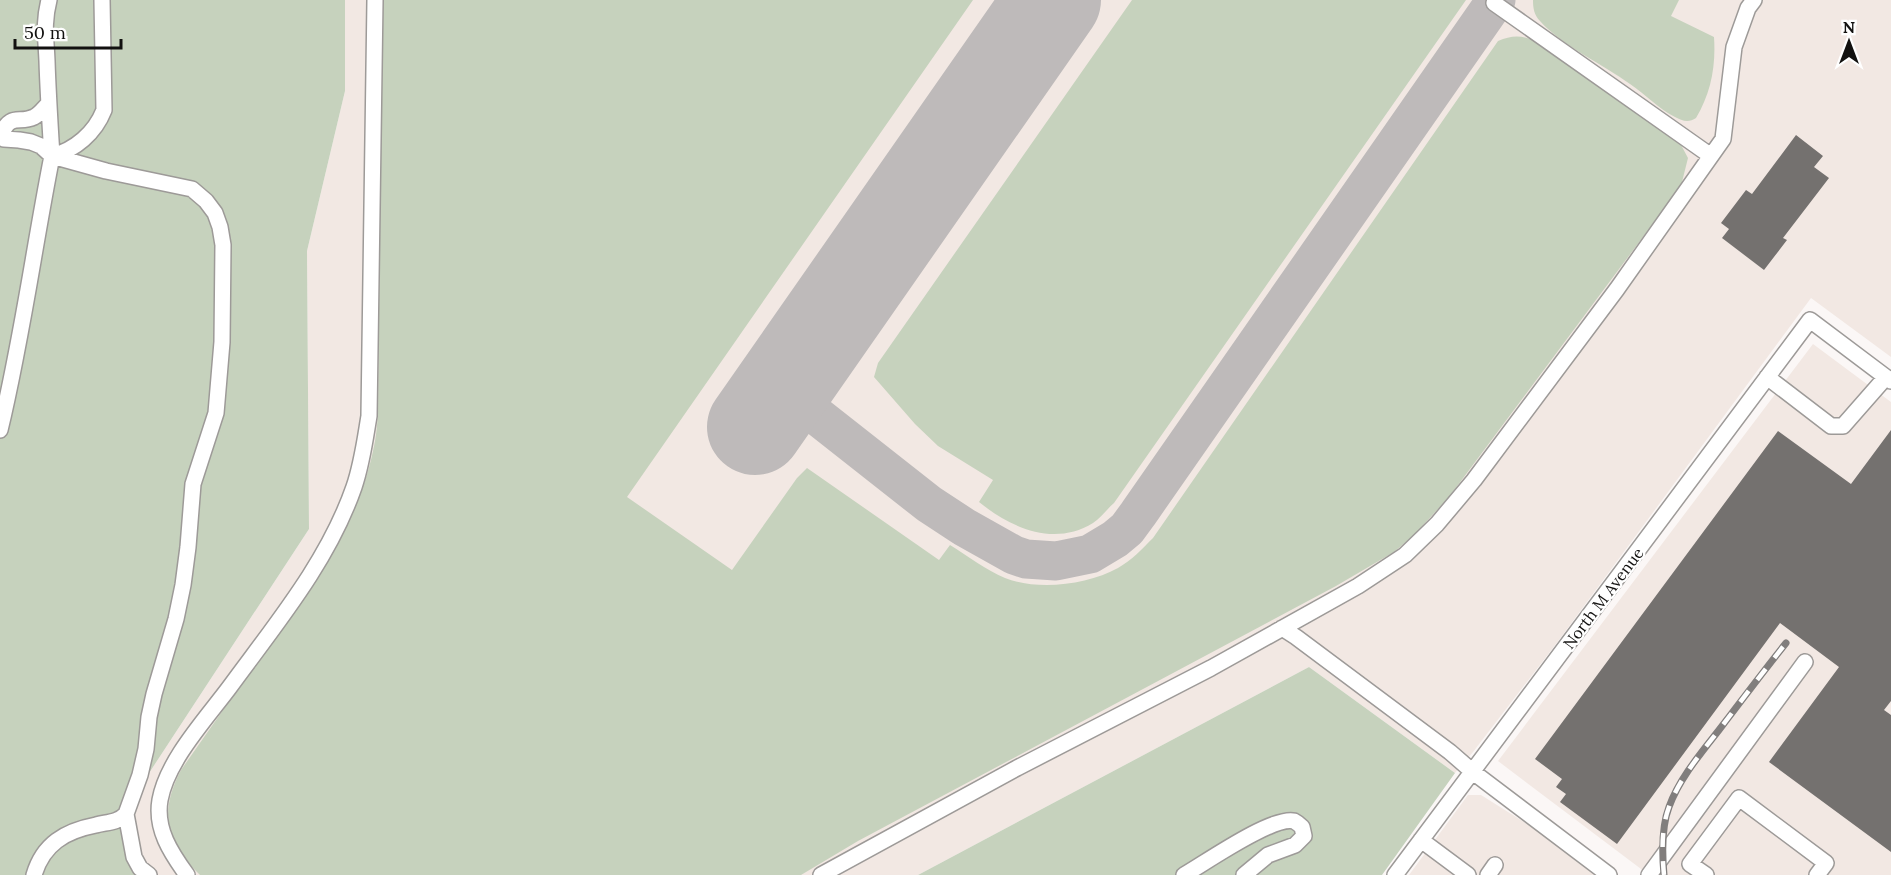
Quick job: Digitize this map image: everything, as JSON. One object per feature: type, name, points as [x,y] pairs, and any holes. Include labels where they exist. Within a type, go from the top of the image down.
[{"type":"street","points":[[0,430],[14,375],[52,156],[44,35],[49,0]]},
{"type":"street","points":[[52,156],[64,153],[92,132],[104,110],[102,0]]},
{"type":"street","points":[[187,875],[171,854],[160,826],[160,801],[167,777],[186,746],[308,578],[333,534],[354,487],[362,455],[369,416],[375,0]]},
{"type":"street","points":[[821,875],[1017,768],[1211,668],[1358,586],[1405,555],[1437,524],[1482,470],[1610,298],[1723,139],[1734,47],[1748,8],[1754,0]]},
{"type":"street","points":[[1494,3],[1711,156]]},
{"type":"street","points":[[34,875],[42,854],[54,841],[94,825],[120,820],[126,814],[142,766],[154,694],[174,629],[181,596],[193,484],[216,413],[222,342],[223,245],[215,213],[206,201],[192,189],[106,171],[52,156],[41,146],[31,142],[4,139],[2,133],[11,121],[35,117],[48,104]]},
{"type":"street","name":"North M Avenue","points":[[1395,875],[1810,320],[1888,379]]},
{"type":"street","points":[[1767,377],[1831,426],[1836,427],[1843,426],[1888,379]]},
{"type":"street","points":[[1282,628],[1450,752],[1609,875]]},
{"type":"street","points":[[1649,875],[1806,662]]},
{"type":"street","points":[[1706,875],[1690,864],[1738,798],[1826,863],[1817,875]]},
{"type":"street","points":[[126,814],[134,857],[140,868],[149,875]]},
{"type":"street","points":[[1184,875],[1265,827],[1283,822],[1295,822],[1302,827],[1304,836],[1295,845],[1268,855],[1244,875]]},
{"type":"street","points":[[1421,840],[1468,875]]},
{"type":"shaded area","points":[[345,0],[1891,0],[1891,357],[1811,298],[1556,644],[1455,773],[1309,667],[918,875],[156,875],[139,859],[130,820],[134,796],[309,529],[307,251],[345,91]]},
{"type":"shaded area","points":[[1813,344],[1891,402],[1891,875],[1649,875],[1498,761]]},
{"type":"shaded area","points":[[1468,795],[1481,795],[1608,875],[1409,875]]},
{"type":"green space","points":[[0,0],[345,0],[345,91],[307,251],[309,529],[134,796],[130,811],[139,859],[156,875],[0,875]]},
{"type":"green space","points":[[382,0],[973,0],[627,497],[732,570],[797,478],[807,468],[939,560],[950,545],[1005,578],[1018,582],[1047,585],[1092,579],[1123,565],[1153,538],[1498,41],[1517,36],[1536,41],[1680,143],[1688,158],[1681,186],[1449,497],[1414,535],[1394,552],[1336,586],[858,841],[801,875],[200,875],[179,851],[169,826],[168,813],[174,785],[181,770],[331,556],[361,492],[374,446],[378,413]]},
{"type":"green space","points":[[1132,0],[1466,0],[1114,503],[1093,523],[1063,534],[1048,534],[1005,520],[979,502],[993,480],[938,446],[915,424],[874,377],[878,363]]},
{"type":"green space","points":[[1533,0],[1679,0],[1671,16],[1714,37],[1711,79],[1696,118],[1686,121],[1669,114],[1620,77],[1559,38],[1538,19],[1534,11]]},
{"type":"green space","points":[[1309,667],[1455,773],[1382,875],[918,875]]},
{"type":"building","points":[[1796,135],[1823,156],[1814,167],[1829,178],[1783,238],[1787,240],[1764,270],[1722,238],[1729,229],[1721,223],[1746,190],[1752,194]]},
{"type":"building","points":[[1891,430],[1891,701],[1884,710],[1891,715],[1891,852],[1769,762],[1839,667],[1780,623],[1617,844],[1560,802],[1566,794],[1556,787],[1562,779],[1535,759],[1778,431],[1851,484]]},
{"type":"taxiway","points":[[800,361],[798,385],[807,408],[929,504],[964,527],[1014,555],[1026,559],[1056,561],[1090,554],[1115,539],[1127,529],[1138,514],[1496,0]]},
{"type":"runway","points":[[755,427],[1053,0]]},
{"type":"railway","points":[[1664,875],[1663,832],[1669,807],[1678,786],[1786,643]]}]
